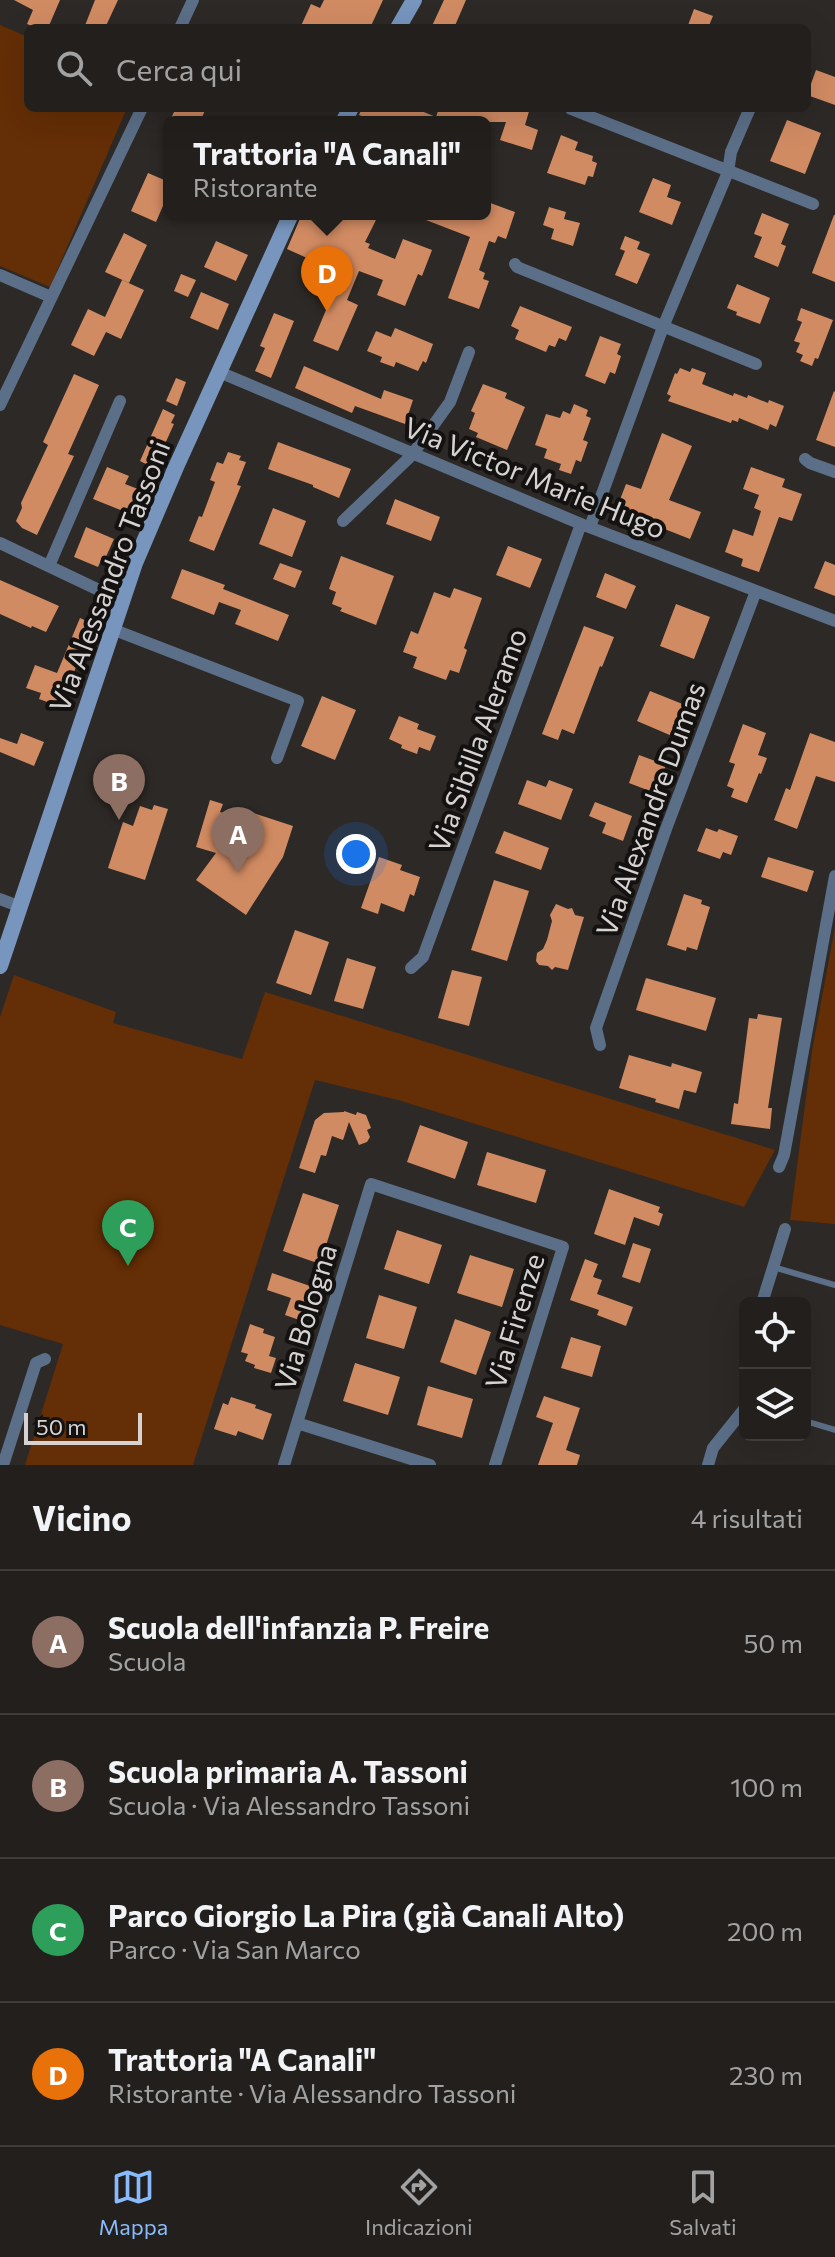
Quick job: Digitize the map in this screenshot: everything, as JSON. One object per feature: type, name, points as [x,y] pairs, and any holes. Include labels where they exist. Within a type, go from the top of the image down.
[{"type":"street","points":[[182,24],[193,0]]},
{"type":"street","points":[[400,24],[414,0]]},
{"type":"street","points":[[0,405],[140,112]]},
{"type":"street","points":[[578,112],[813,204]]},
{"type":"street","name":"Via Sibilla Aleramo","points":[[411,968],[423,957],[586,526],[663,327],[728,172],[731,152],[748,112]]},
{"type":"street","name":"Via Alessandro Tassoni","points":[[0,966],[112,629],[154,516],[288,220]]},
{"type":"street","points":[[515,264],[756,364]]},
{"type":"street","points":[[0,275],[51,297]]},
{"type":"street","points":[[343,521],[412,455],[450,402],[469,352]]},
{"type":"street","name":"Via Victor Marie Hugo","points":[[219,372],[586,526],[835,621]]},
{"type":"street","points":[[49,566],[120,401]]},
{"type":"street","points":[[805,459],[835,472]]},
{"type":"street","points":[[0,543],[122,601]]},
{"type":"street","name":"Via Alexandre Dumas","points":[[600,1045],[596,1028],[666,829],[756,591]]},
{"type":"street","points":[[112,629],[298,701],[277,758]]},
{"type":"street","points":[[779,1167],[784,1155],[835,876]]},
{"type":"street","points":[[0,899],[21,907]]},
{"type":"street","name":"Via Bologna","points":[[284,1465],[371,1184]]},
{"type":"street","name":"Via Firenze","points":[[371,1184],[563,1247],[495,1465]]},
{"type":"street","points":[[764,1297],[785,1229]]},
{"type":"street","points":[[3,1465],[36,1363],[45,1359]]},
{"type":"street","points":[[708,1465],[713,1448],[739,1416]]},
{"type":"street","points":[[297,1423],[430,1465]]},
{"type":"lane","points":[[773,1267],[835,1285]]},
{"type":"lane","points":[[811,1423],[835,1430]]},
{"type":"shaded area","points":[[0,25],[24,35],[24,112],[125,112],[50,287],[0,266]]},
{"type":"shaded area","points":[[835,927],[835,1224],[790,1220],[812,1051]]},
{"type":"shaded area","points":[[14,975],[116,1012],[113,1023],[242,1059],[265,992],[775,1150],[744,1207],[398,1100],[315,1080],[193,1465],[25,1465],[63,1344],[0,1325],[0,1017]]},
{"type":"building","points":[[14,0],[60,0],[50,24],[27,24],[33,10]]},
{"type":"building","points":[[95,0],[118,0],[107,24],[86,24]]},
{"type":"building","points":[[324,0],[383,0],[372,24],[302,24],[311,4],[320,8]]},
{"type":"building","points":[[444,0],[466,0],[456,24],[433,24]]},
{"type":"building","points":[[694,9],[713,16],[710,24],[688,24]]},
{"type":"building","points":[[816,70],[835,77],[835,105],[811,96]]},
{"type":"building","points":[[174,112],[204,112],[203,116],[172,116]]},
{"type":"building","points":[[360,112],[424,112],[434,116],[361,116]]},
{"type":"building","points":[[438,112],[529,112],[525,125],[538,130],[532,150],[500,140],[506,122],[491,122],[491,116],[436,116]]},
{"type":"building","points":[[787,120],[821,133],[805,174],[770,161]]},
{"type":"building","points":[[561,135],[578,142],[575,150],[593,156],[592,161],[597,163],[593,177],[588,176],[585,185],[547,173]]},
{"type":"building","points":[[148,173],[163,179],[163,206],[156,222],[131,211]]},
{"type":"building","points":[[653,178],[671,185],[667,197],[681,202],[672,225],[639,212]]},
{"type":"building","points":[[491,203],[515,212],[506,239],[498,236],[495,243],[489,241],[479,270],[485,273],[483,279],[489,281],[479,309],[448,298],[470,237],[426,220],[491,220]]},
{"type":"building","points":[[549,207],[566,212],[564,219],[580,223],[573,246],[551,239],[554,229],[543,225]]},
{"type":"building","points":[[762,213],[789,224],[781,244],[786,246],[778,267],[754,257],[762,237],[754,234]]},
{"type":"building","points":[[835,215],[835,282],[812,273]]},
{"type":"building","points":[[299,220],[376,220],[365,242],[370,244],[368,248],[395,259],[403,239],[432,250],[405,306],[377,295],[383,280],[359,271],[347,300],[358,305],[338,351],[313,341],[339,279],[303,265],[307,258],[287,249]]},
{"type":"building","points":[[124,233],[147,245],[129,283],[105,272]]},
{"type":"building","points":[[625,236],[640,242],[637,249],[650,254],[637,284],[615,275],[625,251],[620,249]]},
{"type":"building","points":[[216,241],[248,255],[236,281],[204,267]]},
{"type":"building","points":[[181,274],[196,280],[188,297],[174,291]]},
{"type":"building","points":[[122,280],[144,290],[121,339],[106,332],[94,356],[71,345],[88,309],[105,317]]},
{"type":"building","points":[[737,284],[770,298],[760,324],[727,308]]},
{"type":"building","points":[[201,292],[229,304],[218,330],[190,318]]},
{"type":"building","points":[[520,306],[572,327],[566,341],[559,338],[555,347],[549,345],[546,352],[515,339],[519,330],[511,326]]},
{"type":"building","points":[[801,308],[833,320],[818,359],[815,358],[812,366],[800,361],[803,355],[796,352],[800,343],[794,341],[802,322],[797,320]]},
{"type":"building","points":[[274,313],[294,321],[271,378],[255,371],[265,348],[260,346]]},
{"type":"building","points":[[395,328],[433,344],[426,363],[423,361],[418,371],[396,362],[394,367],[380,362],[382,357],[367,351],[376,331],[391,337]]},
{"type":"building","points":[[600,336],[621,344],[615,374],[610,372],[605,384],[585,376]]},
{"type":"building","points":[[304,366],[381,399],[384,390],[413,400],[405,424],[355,406],[352,413],[295,388]]},
{"type":"building","points":[[680,368],[706,373],[702,384],[733,396],[734,393],[747,398],[748,395],[784,406],[776,427],[770,424],[768,430],[739,418],[738,422],[732,420],[731,423],[668,401],[671,396],[667,394]]},
{"type":"building","points":[[74,374],[99,385],[68,454],[74,456],[37,535],[22,528],[16,521],[48,445],[43,442]]},
{"type":"building","points":[[176,378],[186,382],[177,406],[166,401]]},
{"type":"building","points":[[483,384],[507,393],[505,398],[525,407],[507,450],[476,437],[478,433],[469,429],[475,413],[471,411]]},
{"type":"building","points":[[835,392],[835,447],[816,440]]},
{"type":"building","points":[[574,404],[588,410],[586,416],[591,418],[583,440],[588,442],[581,462],[576,460],[571,474],[559,470],[561,464],[544,458],[547,449],[535,445],[546,414],[560,418],[563,411],[570,414]]},
{"type":"building","points":[[163,409],[175,415],[171,423],[174,424],[154,468],[140,461]]},
{"type":"building","points":[[662,433],[692,446],[669,500],[701,512],[690,539],[616,510],[626,484],[641,489]]},
{"type":"building","points":[[278,442],[351,469],[339,498],[268,469]]},
{"type":"building","points":[[228,452],[241,456],[239,460],[246,462],[237,485],[241,486],[214,551],[189,541],[215,482],[210,480],[217,462],[223,464]]},
{"type":"building","points":[[107,467],[129,476],[125,484],[143,491],[133,515],[93,499]]},
{"type":"building","points":[[751,467],[785,479],[782,487],[802,494],[792,521],[779,517],[759,572],[741,566],[743,559],[725,552],[733,529],[753,536],[761,511],[754,508],[759,495],[743,489]]},
{"type":"building","points":[[395,499],[440,517],[431,541],[386,524]]},
{"type":"building","points":[[273,508],[306,521],[292,557],[259,544]]},
{"type":"building","points":[[86,527],[114,539],[98,567],[74,557]]},
{"type":"building","points":[[508,546],[542,559],[530,588],[496,575]]},
{"type":"building","points":[[341,556],[394,576],[376,625],[340,611],[342,608],[332,604],[336,592],[329,589]]},
{"type":"building","points":[[825,561],[835,565],[835,596],[814,588]]},
{"type":"building","points":[[280,563],[302,571],[295,588],[273,579]]},
{"type":"building","points":[[182,569],[289,615],[278,641],[235,624],[241,610],[219,602],[214,615],[171,598]]},
{"type":"building","points":[[605,573],[636,586],[626,609],[596,597]]},
{"type":"building","points":[[0,580],[59,606],[46,632],[0,614]]},
{"type":"building","points":[[454,588],[482,598],[464,648],[467,650],[459,673],[450,670],[446,680],[413,668],[417,657],[403,652],[411,631],[418,634],[434,592],[450,598]]},
{"type":"building","points":[[676,604],[710,617],[694,659],[660,646]]},
{"type":"building","points":[[80,618],[93,624],[87,637],[92,639],[83,660],[79,659],[61,707],[39,699],[41,693],[26,688],[35,665],[57,673]]},
{"type":"building","points":[[584,626],[614,637],[574,734],[562,729],[558,740],[542,734]]},
{"type":"building","points":[[650,691],[685,705],[672,736],[637,721]]},
{"type":"building","points":[[322,696],[356,710],[335,760],[301,746]]},
{"type":"building","points":[[399,716],[419,724],[417,729],[436,736],[430,751],[419,747],[417,754],[389,739]]},
{"type":"building","points":[[743,724],[766,733],[758,755],[767,758],[747,803],[731,797],[734,789],[727,786],[735,764],[729,762]]},
{"type":"building","points":[[21,733],[44,742],[34,766],[0,752],[0,738],[17,744]]},
{"type":"building","points":[[810,733],[835,742],[835,782],[816,776],[797,829],[774,820],[786,788],[790,790]]},
{"type":"building","points":[[639,755],[666,765],[655,793],[629,783]]},
{"type":"building","points":[[527,780],[546,787],[549,780],[573,789],[561,820],[518,804]]},
{"type":"building","points":[[210,800],[223,804],[220,812],[247,820],[250,812],[293,826],[283,857],[246,915],[196,880],[216,853],[196,847]]},
{"type":"building","points":[[595,802],[632,816],[623,841],[602,833],[606,823],[589,816]]},
{"type":"building","points":[[154,805],[168,809],[145,880],[108,868],[123,822],[133,826],[140,806],[152,810]]},
{"type":"building","points":[[706,828],[738,836],[731,855],[723,852],[720,859],[697,851]]},
{"type":"building","points":[[504,831],[549,848],[541,870],[495,853]]},
{"type":"building","points":[[379,857],[402,865],[400,870],[420,877],[414,896],[410,894],[404,912],[381,903],[378,914],[361,908]]},
{"type":"building","points":[[768,857],[814,871],[807,892],[761,877]]},
{"type":"building","points":[[494,880],[529,891],[507,961],[471,950]]},
{"type":"building","points":[[684,894],[702,900],[701,904],[710,907],[697,950],[687,947],[686,951],[667,945]]},
{"type":"building","points":[[556,904],[572,908],[575,915],[584,917],[568,970],[555,967],[552,970],[536,961],[537,953],[547,940],[552,921],[550,915]]},
{"type":"building","points":[[295,930],[329,942],[311,995],[276,983]]},
{"type":"building","points":[[347,958],[376,967],[363,1009],[334,1001]]},
{"type":"building","points":[[452,970],[482,977],[469,1026],[438,1018]]},
{"type":"building","points":[[646,978],[716,998],[706,1031],[636,1010]]},
{"type":"building","points":[[758,1014],[782,1018],[768,1108],[772,1108],[770,1129],[731,1124],[734,1103],[738,1104],[749,1018],[757,1019]]},
{"type":"building","points":[[629,1055],[702,1072],[696,1093],[684,1090],[679,1109],[619,1088]]},
{"type":"building","points":[[344,1111],[366,1115],[371,1128],[367,1130],[370,1137],[367,1142],[359,1145],[349,1122],[343,1140],[332,1136],[326,1156],[321,1155],[315,1173],[299,1168],[315,1120],[324,1113]]},
{"type":"building","points":[[420,1125],[468,1142],[455,1179],[407,1162]]},
{"type":"building","points":[[487,1152],[546,1170],[536,1203],[477,1185]]},
{"type":"building","points":[[609,1189],[660,1207],[658,1212],[663,1214],[659,1226],[634,1217],[625,1245],[594,1234]]},
{"type":"building","points":[[303,1193],[339,1205],[320,1264],[283,1251]]},
{"type":"building","points":[[397,1230],[442,1245],[429,1284],[384,1269]]},
{"type":"building","points":[[633,1243],[651,1249],[640,1283],[622,1277]]},
{"type":"building","points":[[470,1255],[514,1269],[502,1307],[457,1293]]},
{"type":"building","points":[[585,1259],[598,1264],[593,1277],[602,1280],[597,1294],[633,1307],[626,1326],[597,1315],[599,1310],[570,1300]]},
{"type":"building","points":[[272,1273],[316,1288],[305,1322],[285,1315],[291,1298],[267,1290]]},
{"type":"building","points":[[379,1295],[417,1307],[404,1349],[366,1338]]},
{"type":"building","points":[[455,1319],[491,1332],[476,1375],[440,1362]]},
{"type":"building","points":[[250,1324],[275,1337],[269,1356],[276,1358],[271,1373],[254,1368],[255,1365],[245,1361],[248,1354],[241,1352]]},
{"type":"building","points":[[571,1337],[601,1346],[592,1377],[561,1368]]},
{"type":"building","points":[[355,1363],[400,1377],[388,1415],[343,1401]]},
{"type":"building","points":[[428,1386],[473,1399],[462,1438],[417,1425]]},
{"type":"building","points":[[544,1396],[580,1408],[566,1450],[580,1455],[577,1465],[538,1465],[553,1423],[536,1417]]},
{"type":"building","points":[[231,1397],[272,1414],[263,1440],[238,1431],[236,1436],[214,1429],[223,1403],[228,1405]]},
{"type":"place","name":"Trattoria \"A Canali\"","points":[[327,312]]},
{"type":"place","name":"Scuola primaria A. Tassoni","points":[[119,820]]},
{"type":"place","name":"Scuola dell'infanzia P. Freire","points":[[238,873]]},
{"type":"place","name":"Parco Giorgio La Pira (già Canali Alto)","points":[[128,1266]]}]
